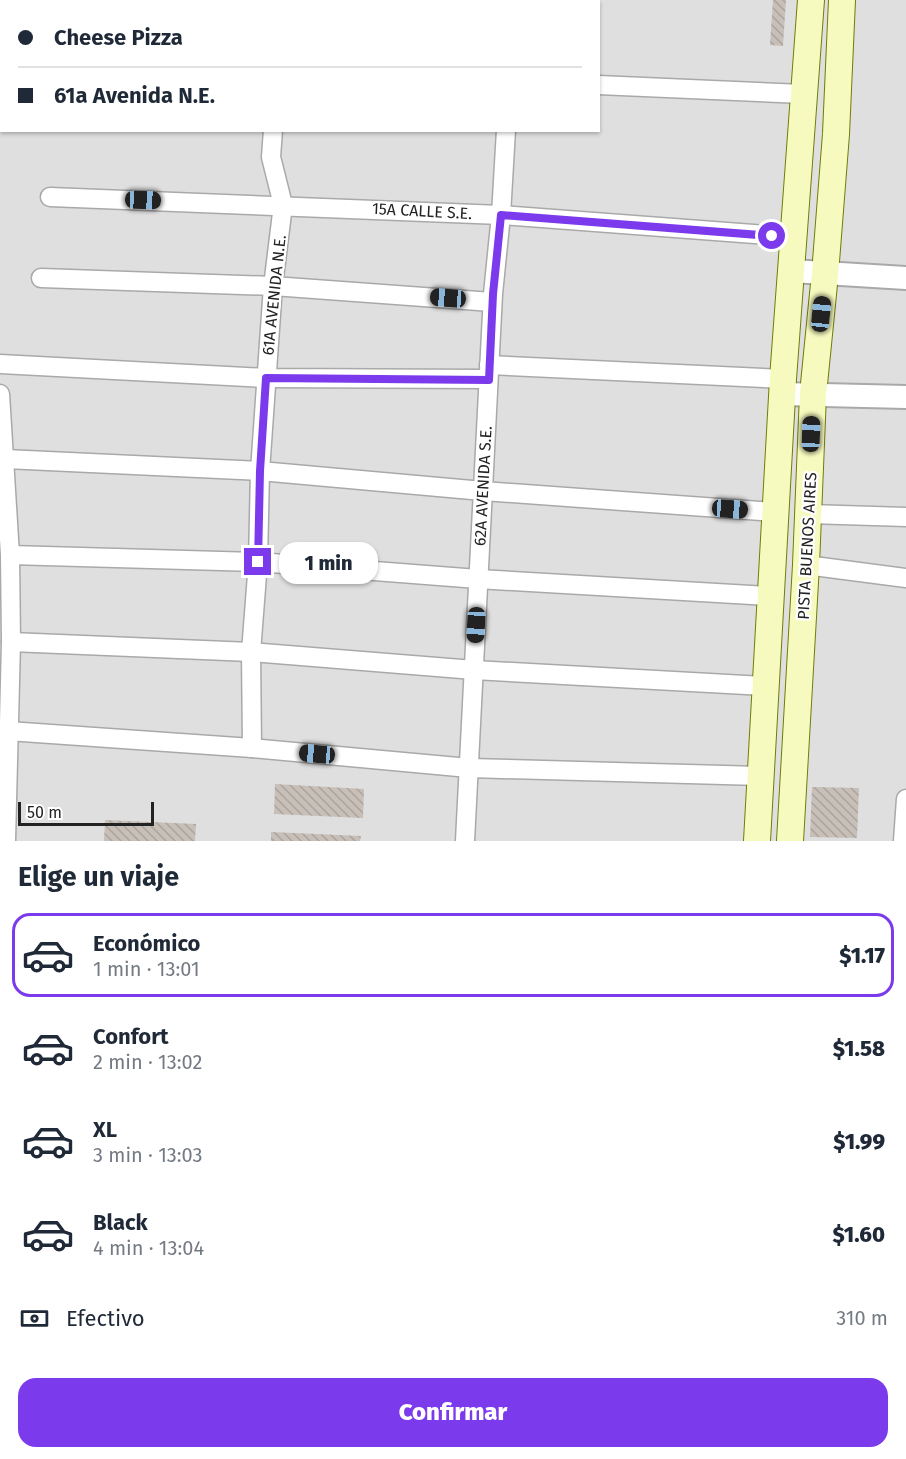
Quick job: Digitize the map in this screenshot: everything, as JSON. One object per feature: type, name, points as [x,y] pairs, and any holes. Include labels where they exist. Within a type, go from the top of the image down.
[{"type":"main road","name":"PISTA BUENOS AIRES","points":[[757,841],[782,386],[811,0]]},
{"type":"main road","name":"PISTA BUENOS AIRES","points":[[790,841],[809,514],[813,394],[836,134],[842,0]]},
{"type":"street","points":[[600,85],[803,94]]},
{"type":"street","name":"61A AVENIDA N.E.","points":[[252,748],[251,652],[258,562],[260,471],[273,286],[283,205],[272,157],[273,132]]},
{"type":"street","name":"62A AVENIDA S.E.","points":[[465,841],[492,302],[501,215],[506,132]]},
{"type":"street","name":"15A CALLE S.E.","points":[[50,196],[501,215],[794,237]]},
{"type":"street","points":[[792,271],[906,278]]},
{"type":"street","points":[[42,278],[273,286],[492,302]]},
{"type":"street","points":[[0,364],[266,378],[489,372],[782,386],[813,394],[906,397]]},
{"type":"street","points":[[0,394],[5,459],[11,642],[4,780],[6,841]]},
{"type":"street","points":[[5,459],[260,471],[483,491],[775,512]]},
{"type":"street","points":[[809,514],[906,517]]},
{"type":"street","points":[[9,555],[258,562],[478,579],[770,596]]},
{"type":"street","points":[[806,565],[906,578]]},
{"type":"street","points":[[11,642],[251,652],[474,670],[765,686]]},
{"type":"street","points":[[8,730],[252,748],[469,768],[760,776]]},
{"type":"street","points":[[903,841],[906,799]]},
{"type":"shaded area","points":[[600,0],[906,0],[906,841],[0,841],[0,132],[600,132]]},
{"type":"building","points":[[773,0],[786,0],[783,46],[770,45]]},
{"type":"building","points":[[275,784],[364,789],[363,818],[274,814]]},
{"type":"building","points":[[812,787],[859,788],[857,838],[810,837]]},
{"type":"building","points":[[105,820],[196,824],[195,841],[104,841]]},
{"type":"building","points":[[271,832],[361,836],[360,841],[271,841]]},
{"type":"route","points":[[258,562],[260,471],[266,378],[489,380],[493,294],[501,215],[772,236]]}]
